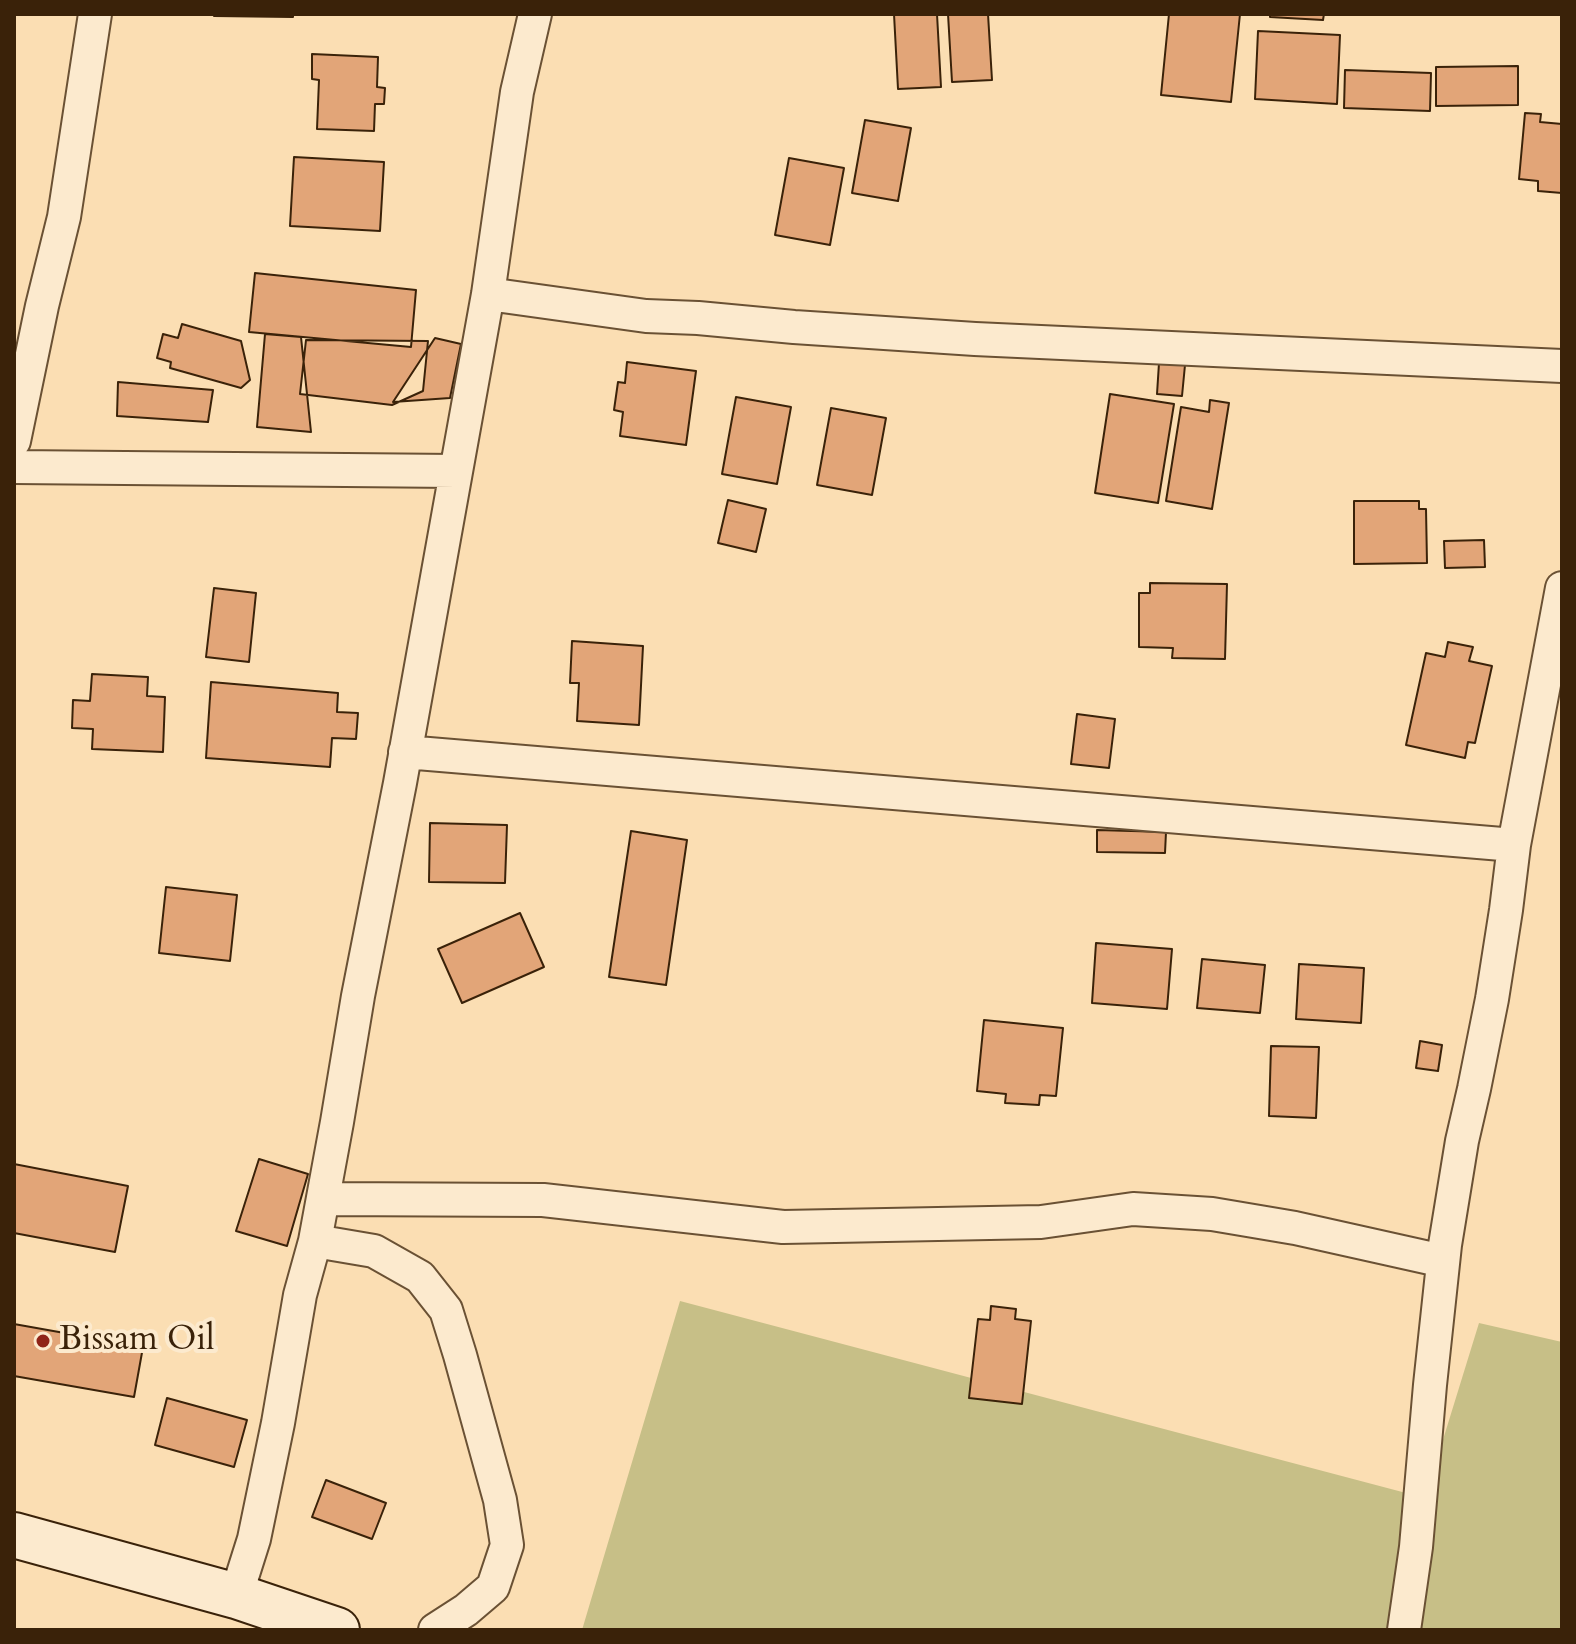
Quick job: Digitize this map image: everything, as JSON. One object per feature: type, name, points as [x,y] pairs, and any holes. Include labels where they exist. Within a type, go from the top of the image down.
[{"type":"main road","points":[[14,1535],[236,1596],[337,1630]]},
{"type":"street","points":[[14,441],[28,304],[64,217],[95,14]]},
{"type":"street","points":[[236,1596],[254,1539],[300,1295],[323,1199],[488,294],[517,92],[535,14]]},
{"type":"street","points":[[488,294],[646,316],[809,328],[975,339],[1562,366]]},
{"type":"street","points":[[14,467],[456,471]]},
{"type":"street","points":[[1404,1630],[1416,1547],[1443,1261],[1462,1141],[1492,999],[1514,845],[1562,588]]},
{"type":"street","points":[[405,752],[1514,845]]},
{"type":"street","points":[[323,1199],[543,1200],[783,1227],[1041,1222],[1133,1209],[1212,1214],[1295,1228],[1443,1261]]},
{"type":"street","points":[[315,1241],[374,1251],[420,1277],[446,1310],[456,1340],[500,1500],[507,1545],[493,1587],[435,1630]]},
{"type":"shaded area","points":[[680,1301],[1425,1498],[1479,1323],[1562,1342],[1562,1630],[582,1630]]},
{"type":"building","points":[[293,14],[293,17],[214,16]]},
{"type":"building","points":[[894,14],[937,14],[941,87],[898,89]]},
{"type":"building","points":[[948,14],[988,14],[992,80],[952,82]]},
{"type":"building","points":[[1169,14],[1240,14],[1231,102],[1161,95]]},
{"type":"building","points":[[1270,14],[1324,14],[1323,20],[1270,17]]},
{"type":"building","points":[[1258,31],[1340,35],[1337,104],[1255,99]]},
{"type":"building","points":[[312,54],[378,57],[377,87],[385,88],[384,104],[375,104],[374,131],[317,129],[319,80],[312,79]]},
{"type":"building","points":[[1518,66],[1518,105],[1436,106],[1436,67]]},
{"type":"building","points":[[1345,70],[1431,73],[1430,111],[1344,108]]},
{"type":"building","points":[[1525,113],[1541,114],[1540,122],[1562,124],[1562,193],[1538,191],[1538,181],[1519,179]]},
{"type":"building","points":[[865,120],[911,128],[898,201],[852,193]]},
{"type":"building","points":[[294,157],[384,162],[380,231],[290,226]]},
{"type":"building","points":[[789,158],[844,168],[830,245],[775,235]]},
{"type":"building","points":[[255,273],[416,290],[411,347],[249,332]]},
{"type":"building","points":[[182,324],[241,341],[250,380],[241,388],[170,368],[171,362],[157,358],[163,334],[178,338]]},
{"type":"building","points":[[265,334],[301,337],[311,432],[257,427]]},
{"type":"building","points":[[435,338],[461,344],[450,398],[393,402]]},
{"type":"building","points":[[306,340],[428,341],[423,391],[392,405],[300,394]]},
{"type":"building","points":[[627,362],[696,371],[686,445],[620,436],[623,412],[614,410],[618,382],[625,383]]},
{"type":"building","points":[[1159,363],[1185,365],[1182,396],[1157,394]]},
{"type":"building","points":[[118,382],[213,390],[208,422],[117,416]]},
{"type":"building","points":[[1110,394],[1174,404],[1158,503],[1095,493]]},
{"type":"building","points":[[736,397],[791,407],[777,484],[722,474]]},
{"type":"building","points":[[1210,400],[1229,403],[1212,509],[1166,501],[1181,407],[1209,412]]},
{"type":"building","points":[[831,408],[886,418],[872,495],[817,485]]},
{"type":"building","points":[[728,500],[766,509],[756,552],[718,543]]},
{"type":"building","points":[[1354,501],[1419,501],[1419,509],[1426,509],[1427,563],[1354,564]]},
{"type":"building","points":[[1484,540],[1485,567],[1445,568],[1444,541]]},
{"type":"building","points":[[1150,583],[1227,584],[1225,659],[1172,658],[1173,648],[1139,647],[1139,593],[1150,593]]},
{"type":"building","points":[[214,588],[256,593],[249,662],[206,657]]},
{"type":"building","points":[[572,641],[643,646],[639,725],[577,721],[579,683],[570,683]]},
{"type":"building","points":[[1448,642],[1473,647],[1469,661],[1492,666],[1475,743],[1468,742],[1465,758],[1406,745],[1426,653],[1445,657]]},
{"type":"building","points":[[92,674],[148,677],[147,696],[165,697],[163,752],[92,749],[93,729],[72,728],[73,700],[90,701]]},
{"type":"building","points":[[211,682],[338,693],[337,712],[358,713],[356,739],[332,738],[330,767],[206,758]]},
{"type":"building","points":[[1077,714],[1115,719],[1109,768],[1071,764]]},
{"type":"building","points":[[430,823],[507,825],[505,883],[429,882]]},
{"type":"building","points":[[1097,830],[1166,832],[1165,853],[1097,852]]},
{"type":"building","points":[[631,831],[687,840],[666,985],[609,977]]},
{"type":"building","points":[[166,887],[237,895],[230,961],[159,953]]},
{"type":"building","points":[[520,913],[544,967],[462,1003],[438,949]]},
{"type":"building","points":[[1096,943],[1172,949],[1167,1009],[1092,1003]]},
{"type":"building","points":[[1202,959],[1265,965],[1260,1013],[1197,1008]]},
{"type":"building","points":[[1299,964],[1364,968],[1361,1023],[1296,1019]]},
{"type":"building","points":[[984,1020],[1063,1028],[1056,1096],[1040,1095],[1039,1105],[1005,1103],[1006,1094],[977,1091]]},
{"type":"building","points":[[1420,1041],[1442,1045],[1438,1071],[1416,1068]]},
{"type":"building","points":[[1271,1046],[1319,1047],[1316,1118],[1269,1116]]},
{"type":"building","points":[[259,1159],[308,1174],[287,1246],[236,1231]]},
{"type":"building","points":[[14,1164],[128,1186],[115,1252],[14,1233]]},
{"type":"building","points":[[991,1306],[1016,1309],[1015,1319],[1031,1321],[1022,1404],[969,1398],[978,1319],[990,1320]]},
{"type":"building","points":[[14,1324],[143,1347],[134,1397],[14,1376]]},
{"type":"building","points":[[167,1398],[247,1420],[234,1467],[155,1445]]},
{"type":"building","points":[[326,1480],[386,1503],[372,1539],[312,1517]]},
{"type":"place","name":"Bissam Oil","points":[[43,1341]]}]
